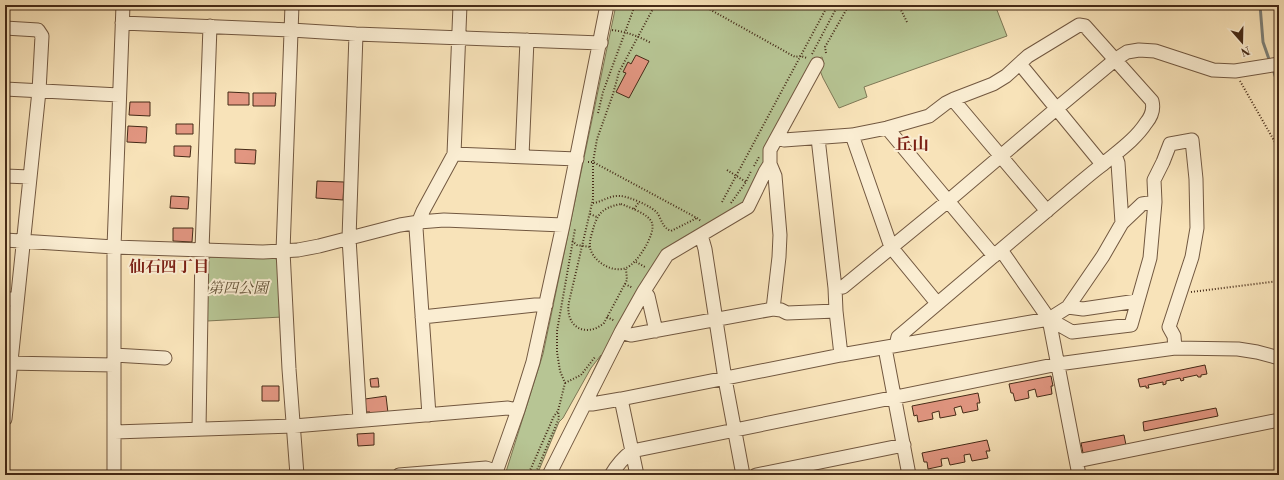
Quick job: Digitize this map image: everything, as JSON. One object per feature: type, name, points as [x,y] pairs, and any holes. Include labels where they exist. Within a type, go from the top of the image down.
[{"type":"street","points":[[114,475],[114,247],[123,5]]},
{"type":"street","points":[[292,5],[283,251],[289,369],[297,475]]},
{"type":"street","points":[[429,414],[416,228],[454,154],[460,5]]},
{"type":"street","points":[[399,475],[486,468],[495,473],[518,410],[533,362],[546,305],[569,226],[577,159],[601,43],[607,5]]},
{"type":"street","points":[[122,23],[356,34],[601,43]]},
{"type":"street","points":[[778,138],[784,140],[852,135],[887,128],[929,116],[954,99],[993,84],[1006,76],[1028,56],[1079,25],[1085,26],[1152,101],[1154,107],[1147,123],[1115,155],[1102,164],[937,303],[898,337],[891,347],[895,398],[909,475]]},
{"type":"street","points":[[200,429],[202,250],[210,26]]},
{"type":"street","points":[[5,28],[38,30],[41,33],[39,91],[24,241],[11,299],[5,419]]},
{"type":"street","points":[[356,34],[349,238],[360,420]]},
{"type":"street","points":[[522,156],[527,40]]},
{"type":"street","points":[[835,288],[844,287],[1116,59],[1127,52],[1139,50],[1155,51],[1213,70],[1235,71],[1274,64]]},
{"type":"street","points":[[773,309],[780,235],[774,176],[770,164],[770,150],[778,138],[817,64]]},
{"type":"street","points":[[1020,64],[1102,164]]},
{"type":"street","points":[[5,89],[119,95]]},
{"type":"street","points":[[954,99],[1046,211]]},
{"type":"street","points":[[887,128],[948,201],[998,253],[1049,319],[1072,332],[1131,325],[1150,258],[1155,202],[1154,180],[1170,144],[1192,140],[1196,179],[1197,228],[1192,257],[1169,327],[1174,336],[1175,348]]},
{"type":"street","points":[[852,135],[891,247],[937,303]]},
{"type":"street","points":[[818,138],[841,355]]},
{"type":"street","points":[[454,154],[577,159]]},
{"type":"street","points":[[1115,155],[1118,163],[1122,223]]},
{"type":"street","points":[[549,475],[586,404],[618,329],[638,287],[667,254],[702,230],[748,207],[764,172],[770,164]]},
{"type":"street","points":[[5,176],[30,177]]},
{"type":"street","points":[[586,404],[621,399],[841,355],[1049,319],[1068,307],[1103,256],[1122,223],[1142,204],[1155,202]]},
{"type":"street","points":[[5,240],[114,247],[263,252],[298,250],[319,246],[400,225],[419,222],[444,220],[569,226]]},
{"type":"street","points":[[702,230],[725,378],[744,475]]},
{"type":"street","points":[[638,287],[648,296],[656,331]]},
{"type":"street","points":[[1068,307],[1084,309],[1137,301]]},
{"type":"street","points":[[422,317],[546,305]]},
{"type":"street","points":[[618,329],[631,335],[773,309],[781,310],[787,313],[836,311]]},
{"type":"street","points":[[1049,319],[1079,475]]},
{"type":"street","points":[[611,475],[624,456],[632,451],[1058,364],[1175,348],[1238,349],[1279,358]]},
{"type":"street","points":[[8,364],[165,358]]},
{"type":"street","points":[[621,399],[637,475]]},
{"type":"street","points":[[114,432],[294,426],[508,408],[518,410]]},
{"type":"street","points":[[1076,461],[1279,420]]},
{"type":"street","points":[[756,475],[904,445]]},
{"type":"path","points":[[597,119],[603,92],[635,5]]},
{"type":"path","points":[[626,268],[627,280],[604,323],[592,330],[584,330],[573,324],[568,312],[569,302],[592,203],[594,191],[593,162],[597,139],[619,72],[655,5]]},
{"type":"path","points":[[702,5],[795,57],[801,56],[809,59],[838,5]]},
{"type":"path","points":[[722,202],[828,5]]},
{"type":"path","points":[[826,53],[825,48],[849,5]]},
{"type":"path","points":[[894,5],[901,10],[907,22]]},
{"type":"path","points":[[611,30],[639,36],[652,43]]},
{"type":"path","points":[[1235,71],[1276,144],[1279,156]]},
{"type":"path","points":[[728,207],[746,182],[762,151]]},
{"type":"path","points":[[587,169],[588,162],[593,162],[697,218],[702,230]]},
{"type":"path","points":[[727,170],[746,182]]},
{"type":"path","points":[[592,203],[621,195],[653,209],[658,213],[664,226],[669,230],[674,230],[697,218]]},
{"type":"path","points":[[634,209],[639,202]]},
{"type":"path","points":[[621,204],[634,209],[645,215],[652,222],[652,235],[636,261],[626,268],[615,269],[601,264],[596,260],[590,247],[590,241],[597,217],[605,209],[616,205],[621,204]]},
{"type":"path","points":[[590,214],[597,217]]},
{"type":"path","points":[[535,475],[559,418],[558,411],[565,383],[560,371],[557,352],[557,331],[572,241],[569,226]]},
{"type":"path","points":[[567,240],[578,245],[590,247]]},
{"type":"path","points":[[636,261],[645,267],[642,272]]},
{"type":"path","points":[[1180,292],[1197,292],[1279,281]]},
{"type":"path","points":[[563,301],[569,302]]},
{"type":"path","points":[[608,317],[617,321],[618,329]]},
{"type":"path","points":[[565,383],[581,375],[598,353]]},
{"type":"path","points":[[528,475],[554,416],[558,411]]},
{"type":"green space","points":[[616,5],[995,5],[1007,36],[864,87],[867,97],[839,108],[819,68],[824,64],[822,57],[816,59],[746,201],[662,254],[581,398],[601,355],[591,368],[563,418],[559,422],[537,475],[505,475],[543,354]]},
{"type":"green space","name":"第四公園","points":[[211,257],[273,258],[279,260],[282,317],[207,321],[207,259]]},
{"type":"building","points":[[636,55],[649,61],[629,98],[616,92],[626,73],[623,72],[628,62],[631,64]]},
{"type":"building","points":[[228,92],[249,93],[249,105],[228,105]]},
{"type":"building","points":[[253,93],[276,93],[275,106],[253,106]]},
{"type":"building","points":[[130,102],[150,102],[150,116],[129,115]]},
{"type":"building","points":[[176,124],[193,124],[193,134],[176,134]]},
{"type":"building","points":[[128,126],[147,127],[146,143],[127,142]]},
{"type":"building","points":[[174,146],[191,146],[190,157],[174,156]]},
{"type":"building","points":[[235,149],[256,150],[255,164],[235,163]]},
{"type":"building","points":[[317,181],[344,182],[343,200],[316,198]]},
{"type":"building","points":[[171,196],[189,197],[188,209],[170,208]]},
{"type":"building","points":[[173,228],[193,228],[192,242],[173,241]]},
{"type":"building","points":[[1205,365],[1207,374],[1201,375],[1201,377],[1198,377],[1197,375],[1183,378],[1184,380],[1181,381],[1180,378],[1166,381],[1166,384],[1163,385],[1163,382],[1148,385],[1149,388],[1146,388],[1146,386],[1140,387],[1138,379]]},
{"type":"building","points":[[1051,376],[1053,386],[1051,386],[1052,394],[1037,397],[1035,389],[1028,391],[1029,398],[1015,401],[1009,384]]},
{"type":"building","points":[[378,378],[379,387],[371,387],[370,379]]},
{"type":"building","points":[[262,386],[279,386],[279,401],[262,401]]},
{"type":"building","points":[[978,393],[980,403],[977,403],[978,410],[963,413],[961,406],[954,408],[956,415],[940,418],[939,411],[932,413],[933,419],[918,422],[917,415],[914,416],[912,406]]},
{"type":"building","points":[[386,396],[388,413],[370,415],[370,412],[366,412],[365,399]]},
{"type":"building","points":[[1216,408],[1218,416],[1144,431],[1143,422]]},
{"type":"building","points":[[374,433],[374,445],[358,446],[357,434]]},
{"type":"building","points":[[1124,435],[1126,445],[1083,453],[1081,443]]},
{"type":"building","points":[[987,440],[990,451],[986,451],[988,458],[972,461],[970,454],[964,455],[965,462],[950,465],[948,458],[941,459],[942,466],[928,469],[927,462],[924,462],[922,453]]},
{"type":"waterway","points":[[1260,5],[1263,42],[1270,62]]},
{"type":"waterway","points":[[1273,69],[1279,88]]},
{"type":"district","name":"丘山","points":[[912,145]]},
{"type":"district","name":"仙石四丁目","points":[[169,267]]}]
